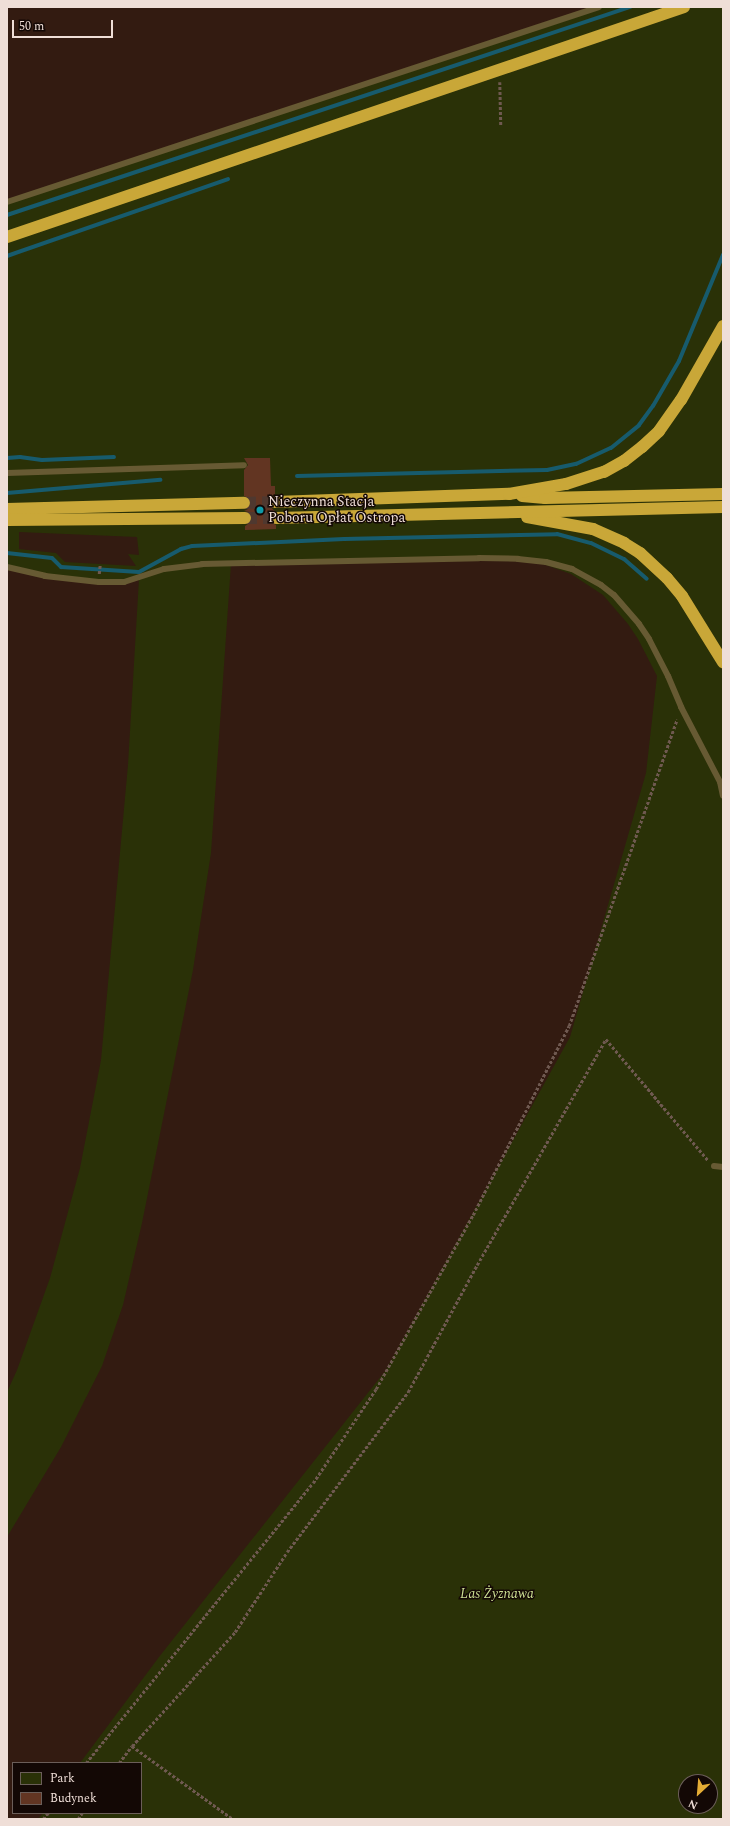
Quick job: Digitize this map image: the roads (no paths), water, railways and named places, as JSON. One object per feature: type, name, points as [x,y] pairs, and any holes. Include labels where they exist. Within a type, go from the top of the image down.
[{"type":"highway","points":[[7,237],[684,7]]},
{"type":"highway","points":[[275,502],[509,494],[566,484],[594,476],[614,467],[642,447],[659,431],[682,400],[723,326]]},
{"type":"highway","points":[[509,494],[545,498],[723,494]]},
{"type":"highway","points":[[7,509],[244,503]]},
{"type":"highway","points":[[276,518],[723,507]]},
{"type":"highway","points":[[498,513],[593,529],[610,535],[630,546],[667,578],[682,596],[723,662]]},
{"type":"highway","points":[[7,520],[244,518]]},
{"type":"lane","points":[[7,202],[599,7]]},
{"type":"lane","points":[[7,472],[244,465]]},
{"type":"lane","points":[[7,567],[45,576],[99,582],[124,582],[164,569],[202,564],[479,558],[518,559],[546,562],[582,574],[614,595],[629,611],[649,639],[720,782],[723,796]]},
{"type":"lane","points":[[714,1166],[723,1167]]},
{"type":"waterway","points":[[7,215],[630,7]]},
{"type":"waterway","points":[[7,256],[228,179]]},
{"type":"waterway","points":[[297,476],[547,470],[576,464],[611,448],[639,425],[653,406],[679,361],[723,255]]},
{"type":"waterway","points":[[7,458],[20,457],[42,460],[114,457]]},
{"type":"waterway","points":[[7,493],[160,480]]},
{"type":"waterway","points":[[7,553],[52,558],[61,567],[139,572],[181,549],[192,546],[344,539],[557,534],[591,543],[624,559],[647,579]]},
{"type":"tunnel","points":[[244,503],[275,502]]},
{"type":"tunnel","points":[[245,518],[276,518]]},
{"type":"place","name":"Nieczynna Stacja Poboru Opłat Ostropa","points":[[260,510]]},
{"type":"park label","name":"Las Żyznawa","points":[[497,1594]]}]
